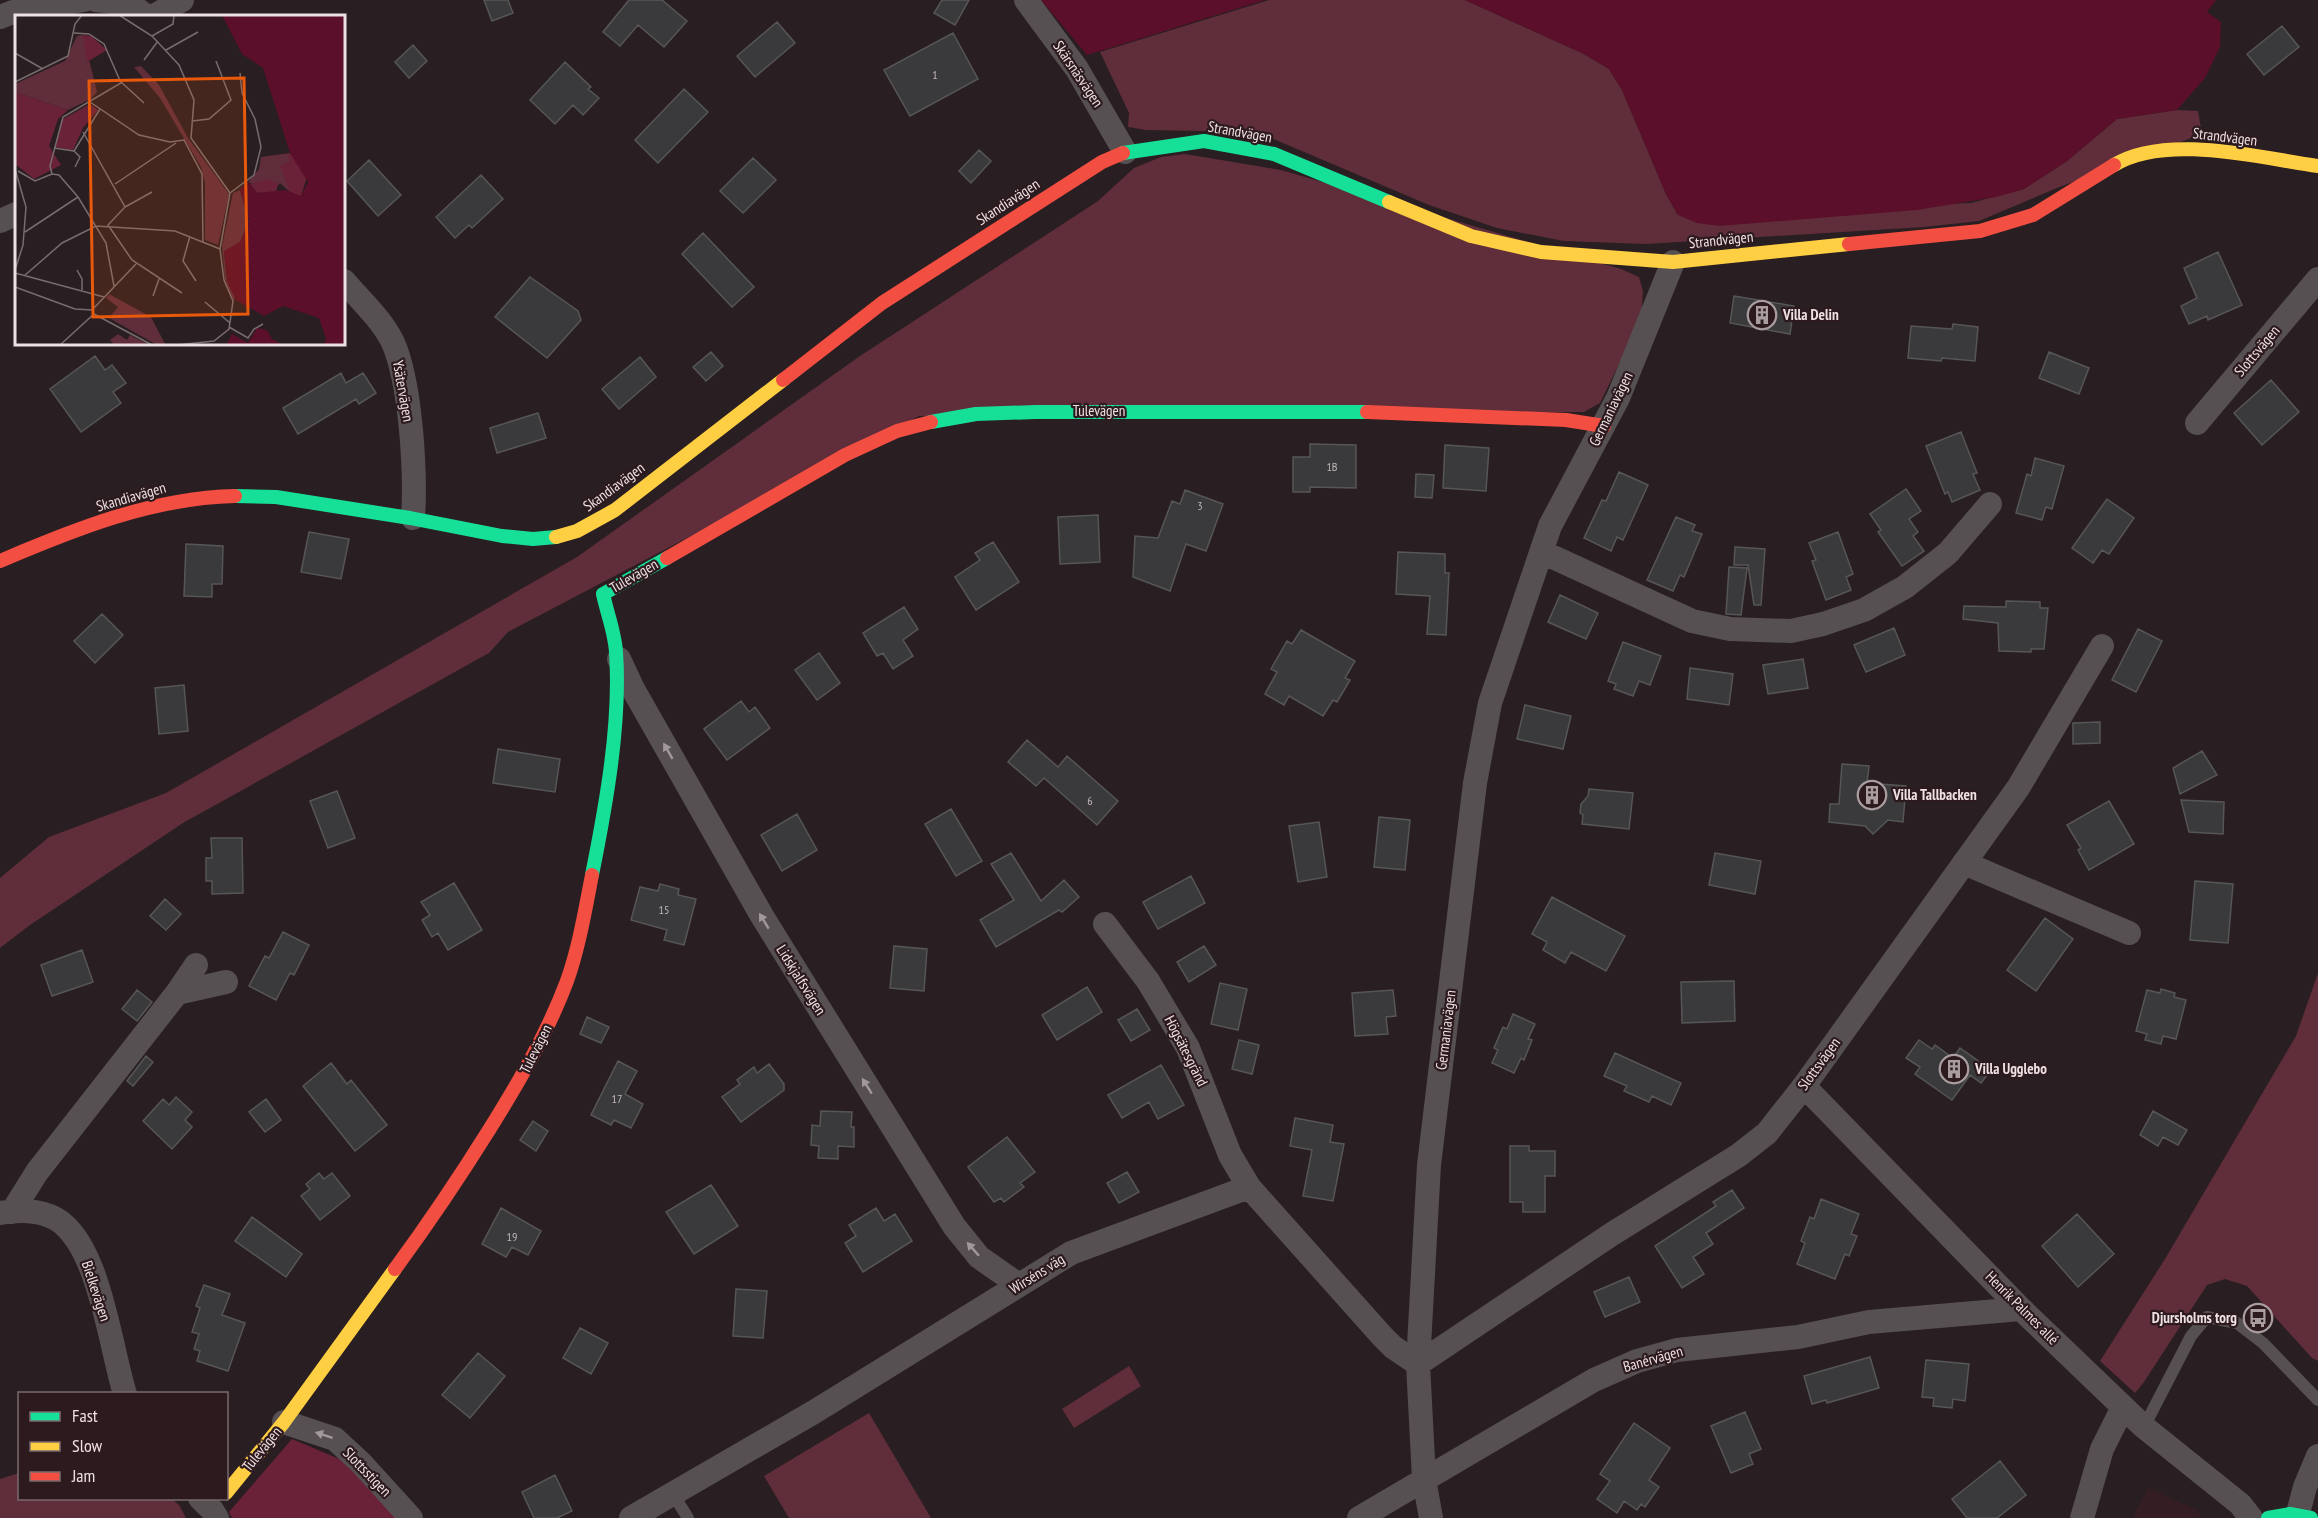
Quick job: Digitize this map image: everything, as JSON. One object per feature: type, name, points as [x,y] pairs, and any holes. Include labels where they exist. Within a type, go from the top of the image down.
[{"type":"street","points":[[0,17],[13,12],[84,0]]},
{"type":"street","points":[[96,0],[130,4],[145,15]]},
{"type":"street","points":[[156,15],[182,0]]},
{"type":"street","name":"Skärsnäsvägen","points":[[1026,0],[1077,69],[1125,152]]},
{"type":"street","name":"Strandvägen","points":[[1125,152],[1204,141],[1274,154],[1471,236],[1541,252],[1673,262],[1980,231],[2033,215],[2127,157],[2156,151],[2192,148],[2318,166]]},
{"type":"street","name":"Skandiavägen","points":[[0,561],[51,538],[157,505],[202,496],[255,494],[413,518],[479,532],[528,538],[562,536],[583,529],[615,510],[882,303],[1102,162],[1125,152]]},
{"type":"street","points":[[0,221],[15,214]]},
{"type":"street","name":"Germaniavägen","points":[[1431,1518],[1424,1479],[1418,1364],[1429,1165],[1475,783],[1490,703],[1509,641],[1550,526],[1618,398],[1673,262]]},
{"type":"street","name":"Slottsvägen","points":[[2197,423],[2318,279]]},
{"type":"street","name":"Ysätervägen","points":[[345,282],[379,322],[396,349],[406,397],[415,489],[413,518]]},
{"type":"street","name":"Tulevägen","points":[[228,1490],[284,1422],[443,1203],[520,1080],[544,1036],[567,980],[579,940],[600,837],[615,731],[616,651],[603,594],[845,455],[897,431],[976,414],[1330,410],[1566,420],[1604,426]]},
{"type":"street","points":[[1542,552],[1692,621],[1730,629],[1791,631],[1823,624],[1864,610],[1905,587],[1948,553],[1990,504]]},
{"type":"street","name":"Slottsvägen","points":[[1418,1364],[1612,1234],[1739,1155],[1767,1133],[1804,1086],[2018,788],[2102,646]]},
{"type":"street","name":"Lidskjalfsvägen","points":[[616,651],[633,689],[762,916],[954,1226],[979,1257],[1019,1286]]},
{"type":"street","points":[[1964,863],[2129,933]]},
{"type":"street","name":"Högsätesgränd","points":[[1105,924],[1148,981],[1188,1048],[1230,1155],[1249,1187]]},
{"type":"street","points":[[6,1213],[177,993],[196,965]]},
{"type":"street","points":[[177,993],[226,982]]},
{"type":"street","name":"Henrik Palmes allé","points":[[1804,1086],[2021,1309],[2144,1427],[2240,1504],[2251,1518]]},
{"type":"street","points":[[1249,1187],[1382,1336],[1393,1347],[1418,1364]]},
{"type":"street","name":"Wirséns väg","points":[[631,1518],[814,1412],[1071,1253],[1249,1187]]},
{"type":"street","name":"Bielkevägen","points":[[6,1213],[29,1210],[52,1216],[72,1234],[91,1265],[124,1392]]},
{"type":"street","name":"Banérvägen","points":[[1359,1518],[1594,1380],[1637,1361],[1667,1353],[1798,1337],[1869,1322],[2021,1309]]},
{"type":"street","points":[[2082,1518],[2102,1449],[2123,1407]]},
{"type":"street","name":"Slottsstigen","points":[[284,1422],[335,1439],[361,1463],[411,1518]]},
{"type":"street","points":[[2268,1518],[2283,1513],[2304,1515],[2305,1487],[2318,1456]]},
{"type":"lane","points":[[2144,1427],[2191,1336],[2207,1317],[2237,1323],[2263,1343],[2318,1400]]},
{"type":"lane","points":[[673,1494],[688,1518]]},
{"type":"shaded area","points":[[1041,0],[1265,0],[1087,55]]},
{"type":"shaded area","points":[[1269,0],[1465,0],[1584,54],[1609,69],[1622,90],[1666,194],[1678,215],[1971,203],[2024,189],[2067,161],[2117,119],[2177,110],[2198,111],[2202,134],[2057,188],[1979,221],[1924,227],[1646,244],[1564,241],[1497,228],[1429,205],[1257,132],[1146,130],[1128,127],[1129,113],[1100,52]]},
{"type":"shaded area","points":[[1465,0],[2216,0],[2207,12],[2221,22],[2220,47],[2205,78],[2177,110],[2117,119],[2067,161],[2024,189],[1996,197],[1917,210],[1719,226],[1697,223],[1678,215],[1666,194],[1622,90],[1609,69],[1584,54]]},
{"type":"shaded area","points":[[1185,154],[1281,170],[1621,269],[1639,277],[1643,291],[1641,319],[1600,403],[1584,412],[919,416],[508,632],[489,653],[183,823],[30,925],[0,948],[0,878],[49,837],[166,793],[577,557],[860,356],[1098,201],[1134,168],[1161,157]]},
{"type":"shaded area","points":[[2318,973],[2318,1361],[2312,1358],[2247,1286],[2225,1279],[2207,1285],[2135,1393],[2100,1361],[2165,1259],[2296,1036]]},
{"type":"shaded area","points":[[1129,1366],[1141,1386],[1074,1428],[1062,1409]]},
{"type":"shaded area","points":[[869,1413],[931,1518],[789,1518],[764,1476]]},
{"type":"shaded area","points":[[292,1439],[344,1461],[397,1518],[232,1518],[229,1512]]},
{"type":"shaded area","points":[[18,1473],[18,1500],[173,1500],[179,1505],[186,1518],[0,1518],[0,1479]]},
{"type":"shaded area","points":[[2148,1488],[2199,1511],[2200,1518],[2132,1518]]},
{"type":"building","points":[[484,0],[508,0],[513,13],[492,21]]},
{"type":"building","points":[[629,0],[662,0],[687,21],[664,47],[638,25],[620,46],[603,32]]},
{"type":"building","points":[[942,0],[969,0],[955,25],[934,13]]},
{"type":"building","points":[[777,22],[795,43],[755,77],[737,56]]},
{"type":"building","points":[[2282,26],[2299,47],[2264,75],[2247,54]]},
{"type":"building","points":[[953,33],[978,79],[910,116],[884,70]]},
{"type":"building","points":[[413,45],[427,61],[409,78],[395,62]]},
{"type":"building","points":[[565,62],[591,87],[588,89],[599,98],[583,115],[573,105],[555,124],[530,100]]},
{"type":"building","points":[[684,89],[708,112],[658,163],[635,140]]},
{"type":"building","points":[[979,150],[991,161],[971,183],[959,171]]},
{"type":"building","points":[[753,158],[776,180],[743,213],[720,191]]},
{"type":"building","points":[[369,160],[401,195],[378,216],[347,181]]},
{"type":"building","points":[[481,175],[503,199],[472,228],[469,225],[455,238],[436,217]]},
{"type":"building","points":[[703,233],[754,287],[732,307],[682,254]]},
{"type":"building","points":[[2218,252],[2242,305],[2208,320],[2207,316],[2189,324],[2181,306],[2197,298],[2184,268]]},
{"type":"building","points":[[530,277],[578,311],[581,320],[547,358],[495,317]]},
{"type":"building","name":"Villa Delin","points":[[1734,296],[1794,306],[1790,334],[1730,323]]},
{"type":"building","points":[[1953,324],[1978,327],[1975,361],[1908,358],[1911,326],[1952,329]]},
{"type":"building","points":[[711,352],[723,366],[706,381],[693,367]]},
{"type":"building","points":[[2049,352],[2089,368],[2079,394],[2039,378]]},
{"type":"building","points":[[95,356],[105,370],[112,365],[126,383],[113,392],[121,403],[81,432],[50,389]]},
{"type":"building","points":[[640,357],[656,377],[619,409],[602,389]]},
{"type":"building","points":[[341,373],[346,383],[363,373],[376,393],[359,404],[356,399],[298,434],[283,408]]},
{"type":"building","points":[[2271,380],[2299,412],[2262,445],[2234,413]]},
{"type":"building","points":[[538,413],[546,438],[497,453],[490,428]]},
{"type":"building","points":[[1961,432],[1977,473],[1973,474],[1980,490],[1952,502],[1948,492],[1945,494],[1926,446]]},
{"type":"building","points":[[1310,444],[1356,445],[1356,488],[1310,487],[1310,492],[1293,492],[1293,457],[1310,457]]},
{"type":"building","points":[[1445,445],[1489,448],[1486,491],[1443,488]]},
{"type":"building","points":[[2035,458],[2064,466],[2052,509],[2046,507],[2042,520],[2016,513],[2027,474],[2031,476]]},
{"type":"building","points":[[1619,472],[1648,485],[1623,540],[1617,537],[1611,551],[1584,538],[1602,500],[1606,501]]},
{"type":"building","points":[[1416,474],[1434,475],[1432,498],[1415,497]]},
{"type":"building","points":[[1906,489],[1921,511],[1909,519],[1918,532],[1913,536],[1924,551],[1902,566],[1878,532],[1881,530],[1870,514]]},
{"type":"building","points":[[1185,490],[1223,504],[1206,551],[1186,544],[1170,591],[1133,577],[1135,536],[1158,538],[1172,501],[1180,504]]},
{"type":"building","points":[[2107,499],[2134,518],[2109,554],[2102,550],[2093,563],[2072,548]]},
{"type":"building","points":[[1098,515],[1100,562],[1060,564],[1058,517]]},
{"type":"building","points":[[1676,517],[1695,525],[1692,531],[1702,534],[1684,577],[1680,575],[1673,591],[1647,580]]},
{"type":"building","points":[[309,532],[349,539],[341,579],[301,572]]},
{"type":"building","points":[[1838,532],[1853,574],[1846,577],[1851,590],[1826,600],[1812,561],[1816,560],[1809,543]]},
{"type":"building","points":[[993,542],[1019,582],[976,610],[955,577],[980,560],[975,553]]},
{"type":"building","points":[[186,544],[223,546],[222,584],[212,584],[212,597],[184,596]]},
{"type":"building","points":[[1735,547],[1765,549],[1761,605],[1754,605],[1748,565],[1734,565]]},
{"type":"building","points":[[1398,552],[1445,554],[1445,573],[1449,573],[1446,635],[1427,634],[1430,596],[1396,594]]},
{"type":"building","points":[[1729,567],[1747,568],[1741,615],[1726,614]]},
{"type":"building","points":[[1560,595],[1598,613],[1586,639],[1548,622]]},
{"type":"building","points":[[2006,601],[2040,602],[2040,608],[2048,608],[2044,649],[2031,649],[2031,652],[1999,651],[1998,623],[1963,619],[1964,606],[2006,607]]},
{"type":"building","points":[[904,607],[918,629],[903,640],[913,656],[893,669],[883,653],[877,656],[863,633]]},
{"type":"building","points":[[102,614],[123,635],[95,663],[74,641]]},
{"type":"building","points":[[1894,628],[1905,655],[1866,672],[1854,645]]},
{"type":"building","points":[[2138,629],[2162,641],[2136,692],[2112,680]]},
{"type":"building","points":[[1301,630],[1355,661],[1345,678],[1350,680],[1337,702],[1333,700],[1323,716],[1289,696],[1284,705],[1265,694],[1277,672],[1271,669],[1287,641],[1292,644]]},
{"type":"building","points":[[1623,642],[1661,656],[1650,685],[1639,681],[1633,696],[1614,689],[1616,684],[1608,681]]},
{"type":"building","points":[[819,653],[840,683],[817,700],[795,670]]},
{"type":"building","points":[[1803,659],[1808,688],[1768,694],[1763,665]]},
{"type":"building","points":[[1690,668],[1733,674],[1729,705],[1687,699]]},
{"type":"building","points":[[184,685],[188,731],[159,734],[155,688]]},
{"type":"building","points":[[741,701],[749,712],[755,707],[770,728],[727,760],[704,729]]},
{"type":"building","points":[[1525,705],[1571,716],[1563,749],[1517,739]]},
{"type":"building","points":[[2100,722],[2100,743],[2073,744],[2073,723]]},
{"type":"building","points":[[1027,740],[1058,767],[1067,756],[1118,801],[1097,825],[1044,778],[1036,786],[1008,762]]},
{"type":"building","points":[[498,749],[560,759],[555,792],[493,783]]},
{"type":"building","points":[[2202,751],[2217,775],[2180,794],[2173,768]]},
{"type":"building","name":"Villa Tallbacken","points":[[1842,764],[1869,766],[1867,783],[1906,786],[1903,822],[1888,820],[1873,834],[1865,826],[1829,822],[1830,804],[1839,804]]},
{"type":"building","points":[[1589,789],[1633,793],[1629,829],[1582,824],[1581,804],[1588,796]]},
{"type":"building","points":[[337,791],[355,838],[328,848],[310,801]]},
{"type":"building","points":[[2181,800],[2224,802],[2223,834],[2189,832]]},
{"type":"building","points":[[2109,801],[2134,844],[2089,870],[2078,850],[2081,848],[2067,825]]},
{"type":"building","points":[[951,809],[982,861],[956,876],[925,824]]},
{"type":"building","points":[[797,814],[817,850],[782,871],[761,835]]},
{"type":"building","points":[[1379,817],[1410,820],[1405,870],[1374,867]]},
{"type":"building","points":[[1319,822],[1327,877],[1298,882],[1289,826]]},
{"type":"building","points":[[211,838],[242,838],[243,893],[212,894],[212,881],[206,881],[206,858],[212,858]]},
{"type":"building","points":[[1011,853],[1041,901],[1064,880],[1079,897],[1062,912],[1059,910],[996,947],[980,920],[1014,900],[991,864]]},
{"type":"building","points":[[1715,853],[1761,861],[1755,894],[1709,885]]},
{"type":"building","points":[[1191,876],[1205,903],[1158,929],[1143,902]]},
{"type":"building","points":[[2195,881],[2233,884],[2228,943],[2190,940]]},
{"type":"building","points":[[454,883],[482,930],[448,950],[438,933],[432,937],[422,920],[430,915],[421,902]]},
{"type":"building","points":[[660,884],[679,889],[678,895],[696,899],[684,945],[664,940],[667,930],[631,920],[640,887],[658,891]]},
{"type":"building","points":[[1552,897],[1625,936],[1606,971],[1571,952],[1565,963],[1543,950],[1547,942],[1532,934]]},
{"type":"building","points":[[165,899],[181,914],[166,930],[150,916]]},
{"type":"building","points":[[2045,918],[2073,939],[2036,991],[2007,970]]},
{"type":"building","points":[[283,932],[309,945],[294,975],[290,973],[276,1000],[249,986],[265,956],[269,958]]},
{"type":"building","points":[[894,946],[927,949],[924,991],[890,988]]},
{"type":"building","points":[[1204,946],[1216,965],[1189,982],[1177,962]]},
{"type":"building","points":[[82,950],[93,982],[52,996],[41,965]]},
{"type":"building","points":[[1734,981],[1735,1021],[1682,1023],[1681,982]]},
{"type":"building","points":[[1220,983],[1247,989],[1238,1030],[1211,1024]]},
{"type":"building","points":[[1087,987],[1102,1012],[1057,1040],[1042,1015]]},
{"type":"building","points":[[2161,989],[2175,993],[2174,997],[2186,1000],[2176,1039],[2163,1036],[2161,1044],[2145,1040],[2147,1034],[2136,1031],[2147,990],[2160,993]]},
{"type":"building","points":[[137,990],[152,1002],[137,1021],[122,1009]]},
{"type":"building","points":[[1393,990],[1396,1016],[1386,1017],[1388,1034],[1355,1036],[1352,993]]},
{"type":"building","points":[[1137,1009],[1150,1030],[1131,1041],[1118,1020]]},
{"type":"building","points":[[1513,1014],[1535,1024],[1528,1039],[1532,1040],[1524,1060],[1521,1058],[1514,1073],[1492,1063],[1498,1050],[1494,1048],[1503,1027],[1507,1029]]},
{"type":"building","points":[[587,1017],[609,1027],[601,1043],[580,1034]]},
{"type":"building","points":[[1239,1040],[1259,1045],[1252,1074],[1232,1069]]},
{"type":"building","name":"Villa Ugglebo","points":[[1919,1040],[1932,1049],[1935,1045],[1953,1058],[1960,1048],[1991,1070],[1981,1083],[1970,1075],[1952,1100],[1915,1074],[1920,1067],[1906,1058]]},
{"type":"building","points":[[1615,1053],[1681,1083],[1671,1105],[1652,1096],[1649,1102],[1624,1091],[1627,1086],[1604,1076]]},
{"type":"building","points":[[146,1056],[153,1062],[133,1086],[127,1081]]},
{"type":"building","points":[[618,1061],[637,1071],[625,1094],[643,1104],[631,1128],[614,1120],[611,1125],[591,1115]]},
{"type":"building","points":[[331,1063],[347,1084],[351,1080],[387,1125],[355,1151],[303,1086]]},
{"type":"building","points":[[769,1064],[784,1084],[784,1090],[741,1122],[722,1097],[740,1084],[737,1080],[754,1067],[757,1073]]},
{"type":"building","points":[[1161,1065],[1184,1105],[1158,1119],[1149,1102],[1122,1118],[1108,1095]]},
{"type":"building","points":[[176,1097],[192,1112],[185,1120],[192,1127],[172,1149],[143,1121],[163,1099],[169,1105]]},
{"type":"building","points":[[266,1099],[281,1120],[265,1132],[249,1112]]},
{"type":"building","points":[[821,1111],[852,1112],[851,1127],[854,1127],[854,1147],[838,1146],[838,1159],[818,1158],[819,1146],[811,1145],[812,1125],[820,1126]]},
{"type":"building","points":[[2153,1111],[2187,1130],[2178,1145],[2163,1137],[2158,1146],[2140,1135]]},
{"type":"building","points":[[1295,1118],[1333,1125],[1330,1142],[1344,1144],[1333,1201],[1303,1196],[1312,1150],[1290,1146]]},
{"type":"building","points":[[533,1121],[548,1131],[536,1151],[520,1140]]},
{"type":"building","points":[[1007,1137],[1035,1172],[1020,1183],[1024,1187],[1004,1202],[1001,1198],[994,1202],[968,1167]]},
{"type":"building","points":[[1510,1146],[1529,1146],[1529,1151],[1555,1151],[1555,1176],[1545,1176],[1545,1212],[1523,1212],[1523,1202],[1510,1202]]},
{"type":"building","points":[[1127,1172],[1139,1192],[1119,1203],[1107,1183]]},
{"type":"building","points":[[319,1173],[324,1179],[332,1173],[350,1196],[320,1220],[301,1196],[310,1189],[306,1184]]},
{"type":"building","points":[[711,1185],[738,1226],[694,1254],[666,1212]]},
{"type":"building","points":[[1732,1190],[1744,1208],[1706,1233],[1713,1244],[1693,1257],[1704,1274],[1682,1288],[1655,1246],[1716,1206],[1713,1202]]},
{"type":"building","points":[[1821,1199],[1859,1214],[1851,1234],[1857,1236],[1849,1256],[1845,1254],[1835,1279],[1797,1264],[1805,1243],[1801,1241],[1810,1217],[1814,1219]]},
{"type":"building","points":[[501,1208],[541,1231],[528,1255],[512,1247],[506,1257],[482,1244]]},
{"type":"building","points":[[876,1208],[884,1221],[895,1214],[912,1241],[863,1272],[845,1243],[856,1236],[849,1225]]},
{"type":"building","points":[[2077,1214],[2114,1254],[2078,1287],[2042,1246]]},
{"type":"building","points":[[252,1217],[302,1254],[286,1277],[235,1241]]},
{"type":"building","points":[[1629,1277],[1640,1302],[1605,1317],[1594,1292]]},
{"type":"building","points":[[204,1285],[230,1294],[222,1315],[245,1323],[228,1371],[197,1361],[200,1351],[194,1349],[199,1334],[192,1332],[200,1308],[196,1306]]},
{"type":"building","points":[[736,1289],[767,1291],[763,1338],[733,1336]]},
{"type":"building","points":[[580,1328],[608,1343],[591,1374],[563,1358]]},
{"type":"building","points":[[478,1353],[505,1376],[470,1418],[442,1395]]},
{"type":"building","points":[[1870,1357],[1879,1388],[1827,1403],[1826,1400],[1812,1404],[1804,1376]]},
{"type":"building","points":[[1926,1360],[1969,1364],[1965,1401],[1953,1399],[1952,1408],[1933,1406],[1934,1398],[1922,1397]]},
{"type":"building","points":[[1745,1412],[1761,1449],[1749,1454],[1753,1464],[1731,1473],[1711,1426]]},
{"type":"building","points":[[1634,1423],[1670,1448],[1649,1480],[1659,1487],[1645,1507],[1641,1504],[1637,1510],[1624,1501],[1617,1513],[1597,1499],[1610,1481],[1600,1474]]},
{"type":"building","points":[[2000,1461],[2026,1495],[1997,1518],[1967,1518],[1952,1499]]},
{"type":"building","points":[[555,1475],[572,1511],[557,1518],[534,1518],[522,1492]]},
{"type":"traffic: fast","points":[[1123,153],[1204,141],[1274,154],[1389,202]]},
{"type":"traffic: fast","points":[[931,422],[976,414],[1036,412],[1367,412]]},
{"type":"traffic: fast","points":[[235,496],[276,497],[410,518],[502,536],[533,539],[556,537]]},
{"type":"traffic: fast","points":[[592,875],[607,792],[616,707],[615,645],[603,594],[667,558]]},
{"type":"traffic: fast","points":[[2268,1518],[2290,1514],[2311,1518]]},
{"type":"traffic: slow","points":[[2114,165],[2135,156],[2186,149],[2214,150],[2318,166]]},
{"type":"traffic: slow","points":[[1389,202],[1471,236],[1541,252],[1673,262],[1849,244]]},
{"type":"traffic: slow","points":[[556,537],[577,531],[615,510],[783,380]]},
{"type":"traffic: slow","points":[[228,1491],[284,1422],[395,1269]]},
{"type":"traffic: jam","points":[[783,380],[882,303],[1102,162],[1123,153]]},
{"type":"traffic: jam","points":[[1849,244],[1980,231],[2033,215],[2114,165]]},
{"type":"traffic: jam","points":[[1367,412],[1566,420],[1604,426]]},
{"type":"traffic: jam","points":[[667,558],[845,455],[897,431],[931,422]]},
{"type":"traffic: jam","points":[[0,561],[114,517],[174,502],[235,496]]},
{"type":"traffic: jam","points":[[395,1269],[478,1148],[532,1057],[567,981],[592,875]]},
{"type":"place","name":"Villa Delin","points":[[1762,315]]},
{"type":"place","name":"Villa Tallbacken","points":[[1872,795]]},
{"type":"place","name":"Villa Ugglebo","points":[[1954,1069]]},
{"type":"place","name":"Djursholms torg","points":[[2258,1318]]}]
